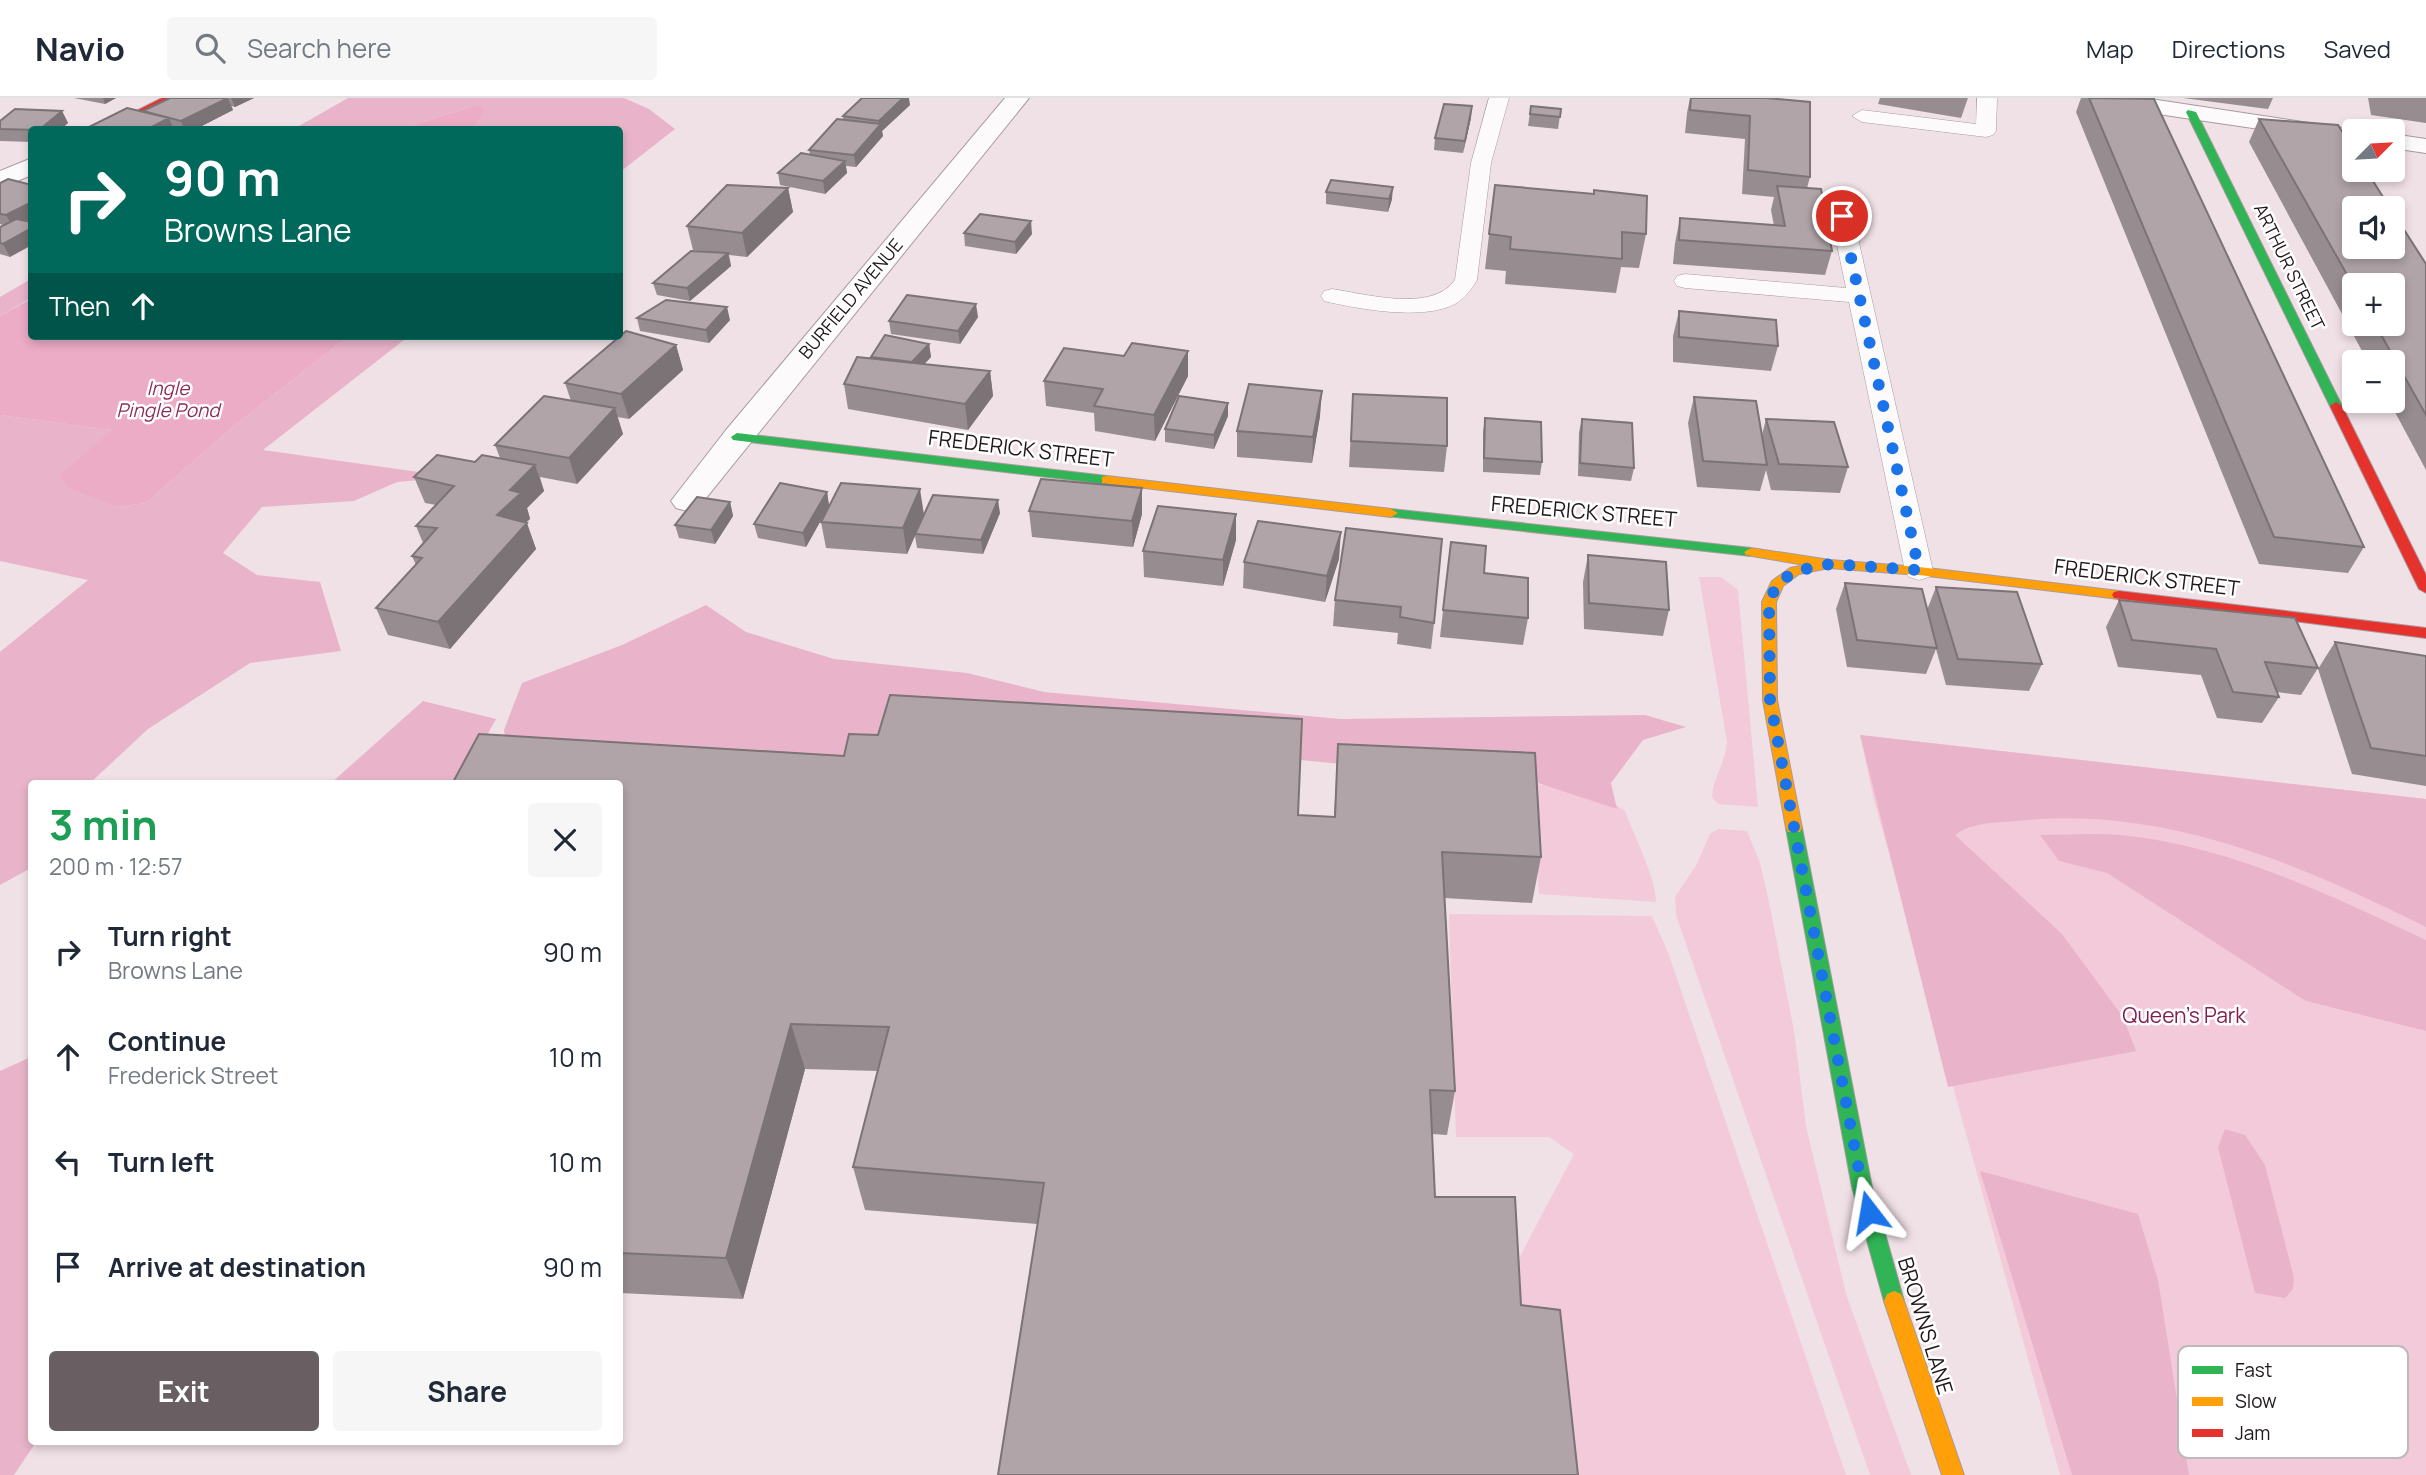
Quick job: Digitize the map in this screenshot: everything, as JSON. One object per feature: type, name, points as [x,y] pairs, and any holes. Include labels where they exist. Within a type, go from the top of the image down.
[{"type":"street","points":[[112,126],[169,98]]},
{"type":"street","name":"BURFIELD AVENUE","points":[[687,501],[1017,98]]},
{"type":"street","points":[[2097,98],[2342,134]]},
{"type":"street","points":[[2323,110],[2342,132]]},
{"type":"street","name":"ARTHUR STREET","points":[[2191,112],[2426,589]]},
{"type":"street","points":[[2405,143],[2426,146]]},
{"type":"street","points":[[0,180],[28,167]]},
{"type":"street","name":"FREDERICK STREET","points":[[737,437],[1489,525],[1680,541],[1830,564],[1919,570],[2426,633]]},
{"type":"street","name":"BROWNS LANE","points":[[1830,564],[1795,571],[1777,584],[1769,602],[1770,700],[1862,1187],[1894,1302],[1953,1475]]},
{"type":"lane","points":[[1332,296],[1405,305],[1442,302],[1456,294],[1466,280],[1481,163],[1499,98]]},
{"type":"lane","points":[[1862,116],[1986,131],[1987,98]]},
{"type":"lane","points":[[1842,216],[1919,570]]},
{"type":"lane","points":[[1685,281],[1859,296]]},
{"type":"green space","points":[[1699,577],[1721,577],[1738,590],[1758,807],[1718,804],[1712,797],[1727,742]]},
{"type":"green space","name":"Queen's Park","points":[[1860,735],[2426,799],[2426,1475],[2060,1475],[1873,796]]},
{"type":"green space","points":[[1532,783],[1604,798],[1625,811],[1649,869],[1656,902],[1539,894]]},
{"type":"green space","points":[[1718,829],[1747,831],[1760,863],[1794,1031],[1806,1126],[1846,1294],[1911,1475],[1870,1475],[1676,915],[1675,897],[1697,864],[1710,834]]},
{"type":"green space","points":[[1449,914],[1652,916],[1669,955],[1846,1475],[1566,1475],[1522,1339],[1516,1264],[1574,1154],[1549,1137],[1456,1137]]},
{"type":"shaded area","points":[[348,98],[624,98],[649,109],[675,129],[623,170],[623,126],[475,126],[481,119],[474,106],[410,126],[299,126]]},
{"type":"shaded area","points":[[28,281],[28,300],[0,316],[0,297]]},
{"type":"shaded area","points":[[344,340],[404,340],[263,450],[475,480],[442,478],[397,482],[354,501],[262,507],[223,553],[257,575],[320,582],[341,651],[250,663],[148,729],[93,780],[28,780],[28,870],[0,885],[0,652],[88,580],[0,561],[0,415],[113,430],[60,476],[119,507],[146,503],[234,426]]},
{"type":"shaded area","points":[[706,605],[746,632],[834,659],[967,673],[1044,692],[1341,719],[1645,715],[1686,727],[1643,740],[1611,783],[1617,809],[1538,783],[1217,752],[793,777],[511,773],[504,730],[522,683],[622,645]]},
{"type":"shaded area","points":[[423,701],[496,719],[462,780],[334,780]]},
{"type":"shaded area","points":[[1860,735],[2426,799],[2426,927],[2378,903],[2279,861],[2176,831],[2124,822],[2070,818],[1976,825],[1955,835],[2062,934],[2123,1017],[2136,1051],[1948,1087]]},
{"type":"shaded area","points":[[2040,835],[2120,835],[2200,849],[2278,874],[2426,940],[2426,1031],[2306,1001],[2107,873],[2059,861]]},
{"type":"shaded area","points":[[28,1058],[28,1445],[34,1445],[14,1475],[0,1475],[0,1071]]},
{"type":"shaded area","points":[[2225,1129],[2245,1135],[2265,1165],[2294,1278],[2293,1289],[2285,1298],[2255,1293],[2218,1147]]},
{"type":"shaded area","points":[[1980,1171],[2138,1214],[2158,1280],[2178,1406],[2178,1458],[2186,1458],[2189,1475],[2072,1475]]},
{"type":"water","points":[[474,106],[484,107],[481,119],[475,126],[410,126]]},
{"type":"water","name":"Ingle Pingle Pond","points":[[28,301],[28,340],[344,340],[234,426],[146,503],[119,507],[69,488],[60,475],[112,430],[0,415],[0,316]]},
{"type":"building","points":[[170,98],[228,98],[181,121],[143,111]]},
{"type":"building","points":[[862,98],[903,98],[879,121],[843,116]]},
{"type":"building","points":[[1691,98],[1766,98],[1810,102],[1810,177],[1748,170],[1750,116],[1690,110]]},
{"type":"building","points":[[2089,98],[2154,99],[2364,547],[2274,537]]},
{"type":"building","points":[[1444,104],[1472,106],[1465,141],[1435,138]]},
{"type":"building","points":[[1531,106],[1561,109],[1560,117],[1530,114]]},
{"type":"building","points":[[127,108],[169,118],[154,126],[91,126]]},
{"type":"building","points":[[15,109],[62,111],[44,126],[28,126],[28,130],[0,129],[0,121]]},
{"type":"building","points":[[837,119],[881,124],[854,155],[809,150]]},
{"type":"building","points":[[2259,119],[2338,125],[2342,131],[2342,182],[2374,182],[2382,196],[2342,196],[2342,259],[2405,259],[2405,231],[2426,264],[2426,415],[2405,378],[2405,350],[2390,350],[2382,336],[2405,336],[2405,273],[2346,273]]},
{"type":"building","points":[[801,153],[845,161],[823,181],[778,173]]},
{"type":"building","points":[[8,179],[28,184],[28,204],[6,215],[0,214],[0,183]]},
{"type":"building","points":[[1331,180],[1393,187],[1389,199],[1326,192]]},
{"type":"building","points":[[727,185],[788,188],[742,233],[687,226]]},
{"type":"building","points":[[1495,185],[1594,194],[1594,190],[1647,196],[1646,234],[1622,232],[1622,259],[1510,249],[1511,237],[1489,234]]},
{"type":"building","points":[[1777,186],[1821,189],[1832,251],[1679,240],[1680,218],[1785,226]]},
{"type":"building","points":[[980,214],[1031,221],[1015,242],[964,233]]},
{"type":"building","points":[[16,219],[28,221],[28,230],[3,244],[0,243],[0,227]]},
{"type":"building","points":[[691,251],[728,253],[687,288],[653,283]]},
{"type":"building","points":[[907,295],[976,304],[958,331],[889,321]]},
{"type":"building","points":[[666,300],[727,307],[706,330],[637,318]]},
{"type":"building","points":[[1679,311],[1776,320],[1778,346],[1679,337]]},
{"type":"building","points":[[626,331],[676,345],[621,394],[565,383],[615,340],[623,340]]},
{"type":"building","points":[[885,335],[929,344],[912,362],[871,357]]},
{"type":"building","points":[[1132,343],[1188,351],[1154,415],[1094,406],[1103,389],[1044,381],[1064,348],[1124,356]]},
{"type":"building","points":[[857,357],[990,371],[965,404],[844,384]]},
{"type":"building","points":[[1249,384],[1322,391],[1313,437],[1237,431]]},
{"type":"building","points":[[1353,394],[1447,398],[1447,446],[1351,441]]},
{"type":"building","points":[[544,396],[615,408],[569,458],[495,445]]},
{"type":"building","points":[[1179,396],[1228,403],[1214,435],[1165,429]]},
{"type":"building","points":[[1694,397],[1756,401],[1767,465],[1703,461]]},
{"type":"building","points":[[1485,418],[1541,422],[1542,462],[1484,458]]},
{"type":"building","points":[[1582,419],[1632,423],[1634,468],[1580,463]]},
{"type":"building","points":[[1766,419],[1834,422],[1848,467],[1779,464]]},
{"type":"building","points":[[437,455],[475,462],[482,455],[535,465],[510,490],[521,493],[497,515],[527,523],[438,622],[376,608],[422,558],[412,556],[437,528],[416,526],[454,486],[414,477]]},
{"type":"building","points":[[1041,479],[1142,488],[1132,521],[1029,511]]},
{"type":"building","points":[[780,483],[827,492],[803,533],[754,524]]},
{"type":"building","points":[[841,483],[920,489],[903,528],[821,522]]},
{"type":"building","points":[[933,495],[998,500],[981,540],[915,534]]},
{"type":"building","points":[[697,497],[730,502],[711,530],[675,525]]},
{"type":"building","points":[[1158,506],[1236,514],[1223,560],[1143,551]]},
{"type":"building","points":[[1258,521],[1341,532],[1327,576],[1244,562]]},
{"type":"building","points":[[1346,528],[1442,539],[1434,623],[1400,617],[1401,607],[1335,600]]},
{"type":"building","points":[[1451,542],[1486,546],[1484,573],[1528,578],[1528,618],[1443,610]]},
{"type":"building","points":[[1588,555],[1666,562],[1669,610],[1589,603]]},
{"type":"building","points":[[1845,583],[1922,589],[1937,648],[1857,640]]},
{"type":"building","points":[[1936,587],[2017,592],[2042,664],[1958,659]]},
{"type":"building","points":[[2119,600],[2295,618],[2318,668],[2265,662],[2279,697],[2233,692],[2216,649],[2132,640]]},
{"type":"building","points":[[2335,642],[2426,656],[2426,756],[2371,748]]},
{"type":"building","points":[[890,695],[1302,719],[1298,815],[1335,817],[1338,744],[1535,753],[1541,857],[1442,852],[1455,1091],[1430,1090],[1435,1197],[1515,1197],[1521,1305],[1560,1310],[1578,1475],[998,1475],[1044,1183],[853,1167],[889,1027],[791,1024],[726,1258],[623,1253],[623,780],[454,780],[479,734],[844,756],[849,734],[878,735]]},
{"type":"traffic: fast","points":[[2191,112],[2336,406]]},
{"type":"traffic: fast","points":[[737,437],[1107,480]]},
{"type":"traffic: fast","points":[[1391,513],[1661,540],[1751,552]]},
{"type":"traffic: fast","points":[[1794,828],[1862,1187],[1894,1301]]},
{"type":"traffic: slow","points":[[1107,480],[1391,513]]},
{"type":"traffic: slow","points":[[1751,552],[1830,564],[1919,571],[2119,595]]},
{"type":"traffic: slow","points":[[1794,828],[1770,700],[1769,602],[1777,584],[1795,571],[1824,565]]},
{"type":"traffic: slow","points":[[1894,1301],[1953,1475]]},
{"type":"traffic: jam","points":[[112,126],[169,98]]},
{"type":"traffic: jam","points":[[2336,406],[2426,589]]},
{"type":"traffic: jam","points":[[2119,595],[2426,633]]},
{"type":"route","points":[[1842,216],[1919,570],[1830,564],[1795,571],[1777,584],[1769,602],[1770,700],[1862,1187],[1869,1212]]}]
